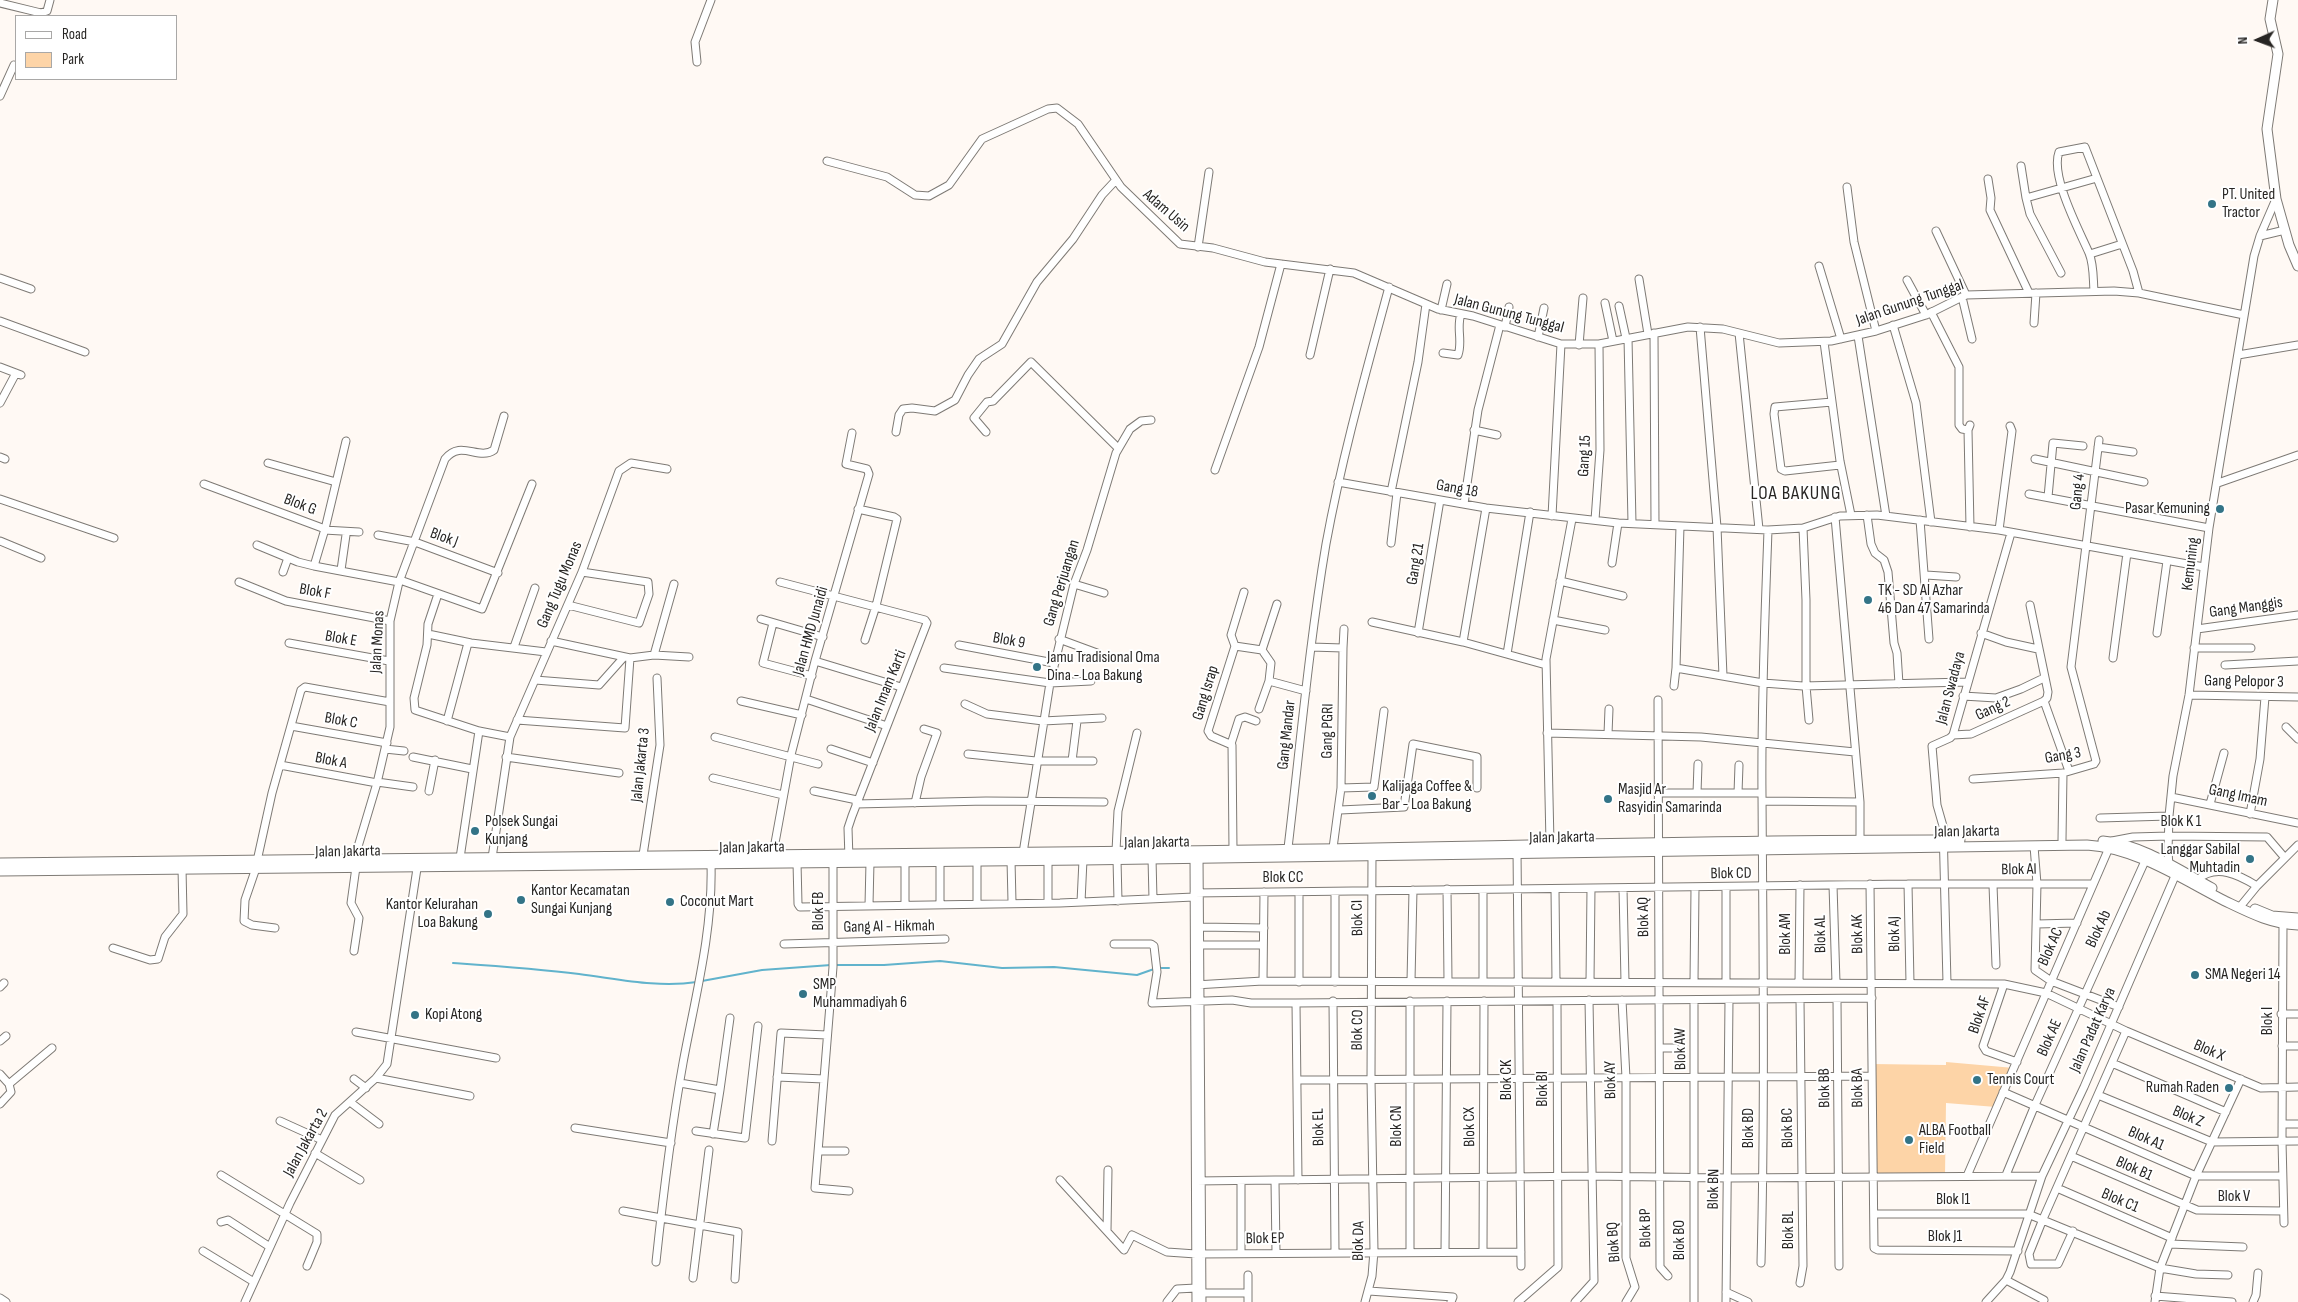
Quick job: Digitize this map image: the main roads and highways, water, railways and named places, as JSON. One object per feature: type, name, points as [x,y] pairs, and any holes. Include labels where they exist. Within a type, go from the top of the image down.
[{"type":"main road","points":[[2273,0],[2270,19],[2278,54],[2266,129],[2276,200],[2298,266]]},
{"type":"main road","name":"Jalan Jakarta","points":[[1762,846],[1860,840],[2034,846],[2111,844],[2241,906],[2272,916],[2298,918]]},
{"type":"main road","name":"Jalan Jakarta","points":[[0,863],[13,866],[184,866],[520,861],[643,855],[773,854],[849,857],[1023,853],[1117,855],[2062,840],[2111,844],[2146,854],[2197,880],[2270,922],[2298,925]]},
{"type":"main road","name":"Jalan Jakarta","points":[[1517,849],[1550,843],[1657,847]]},
{"type":"main road","name":"Jalan Jakarta","points":[[418,863],[460,858],[492,858],[520,861],[711,864],[833,862],[849,857],[870,862],[940,862],[1082,860],[1117,855],[1152,858],[1233,850],[1288,848],[1334,848],[1372,851]]},
{"type":"main road","name":"Jalan Jakarta","points":[[0,870],[13,866]]},
{"type":"waterway","points":[[836,965],[884,965],[940,961],[1002,968],[1054,967],[1137,975],[1154,969]]},
{"type":"waterway","points":[[453,963],[579,974],[638,982],[667,984],[697,982]]},
{"type":"waterway","points":[[702,981],[762,970],[831,965]]},
{"type":"waterway","points":[[1158,968],[1169,968]]},
{"type":"place","name":"PT. United Tractor","points":[[2212,204]]},
{"type":"place","name":"Pasar Kemuning","points":[[2220,509]]},
{"type":"place","name":"TK - SD Al Azhar 46 Dan 47 Samarinda","points":[[1868,600]]},
{"type":"place","name":"Jamu Tradisional Oma Dina - Loa Bakung","points":[[1037,667]]},
{"type":"place","name":"Kalijaga Coffee & Bar - Loa Bakung","points":[[1372,796]]},
{"type":"place","name":"Masjid Ar Rasyidin Samarinda","points":[[1608,799]]},
{"type":"place","name":"Polsek Sungai Kunjang","points":[[475,831]]},
{"type":"place","name":"Langgar Sabilal Muhtadin","points":[[2250,859]]},
{"type":"place","name":"Kantor Kecamatan Sungai Kunjang","points":[[521,900]]},
{"type":"place","name":"Coconut Mart","points":[[670,902]]},
{"type":"place","name":"Kantor Kelurahan Loa Bakung","points":[[488,914]]},
{"type":"place","name":"SMA Negeri 14","points":[[2195,975]]},
{"type":"place","name":"SMP Muhammadiyah 6","points":[[803,994]]},
{"type":"place","name":"Kopi Atong","points":[[415,1015]]},
{"type":"place","name":"Tennis Court","points":[[1977,1080]]},
{"type":"place","name":"Rumah Raden","points":[[2229,1088]]},
{"type":"place","name":"ALBA Football Field","points":[[1909,1140]]},
{"type":"district","name":"LOA BAKUNG","points":[[1796,494]]}]
